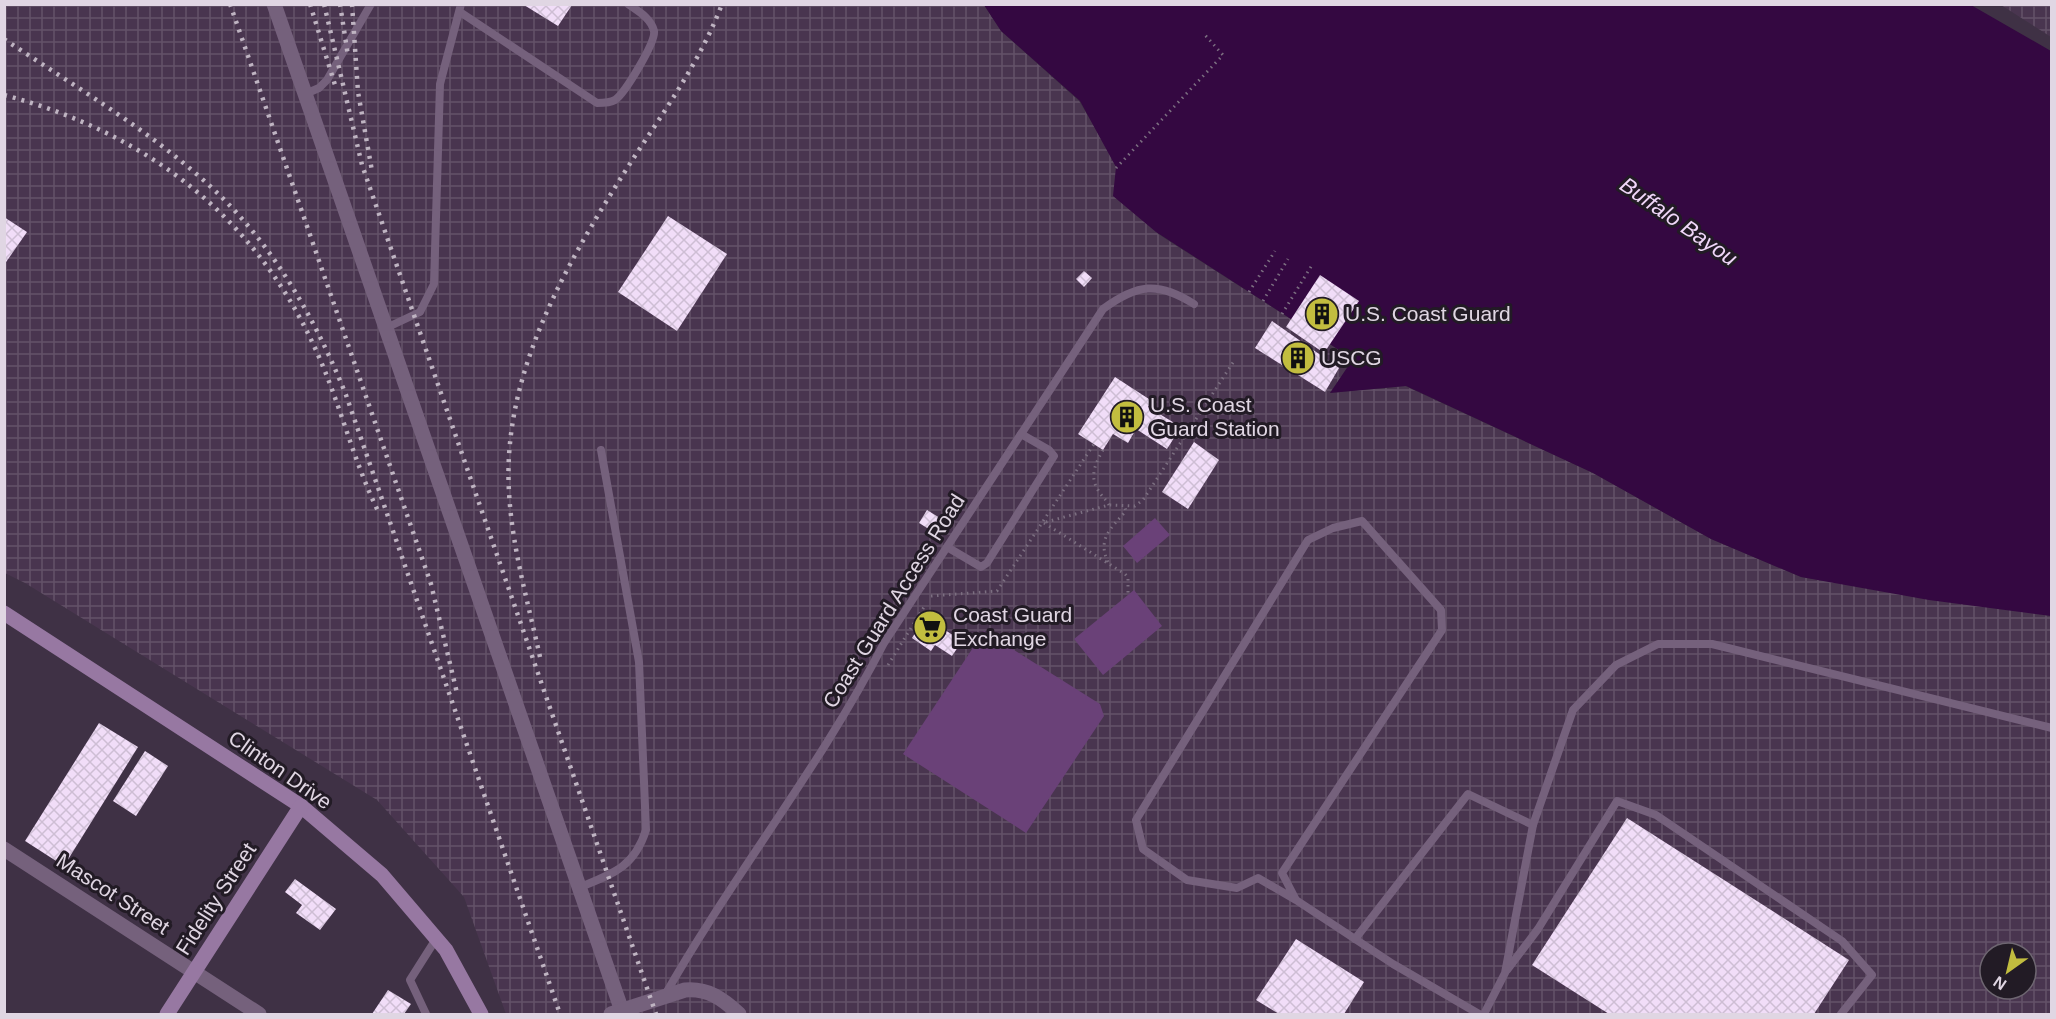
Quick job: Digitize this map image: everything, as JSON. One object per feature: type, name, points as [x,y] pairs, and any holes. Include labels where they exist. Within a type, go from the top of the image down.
[{"type":"main road","name":"Clinton Drive","points":[[4,613],[301,806],[382,875],[446,950],[481,1014]]},
{"type":"main road","name":"Fidelity Street","points":[[167,1014],[301,806]]},
{"type":"street","points":[[274,4],[578,888],[616,1012],[685,990],[698,989],[726,1002],[739,1014]]},
{"type":"street","name":"Mascot Street","points":[[4,849],[259,1014]]},
{"type":"lane","points":[[305,94],[319,88],[327,80],[370,4]]},
{"type":"lane","points":[[386,328],[415,316],[432,291],[440,84],[460,8],[597,103],[605,103],[614,100],[622,92],[652,43],[654,32],[650,21],[628,4]]},
{"type":"lane","name":"Coast Guard Access Road","points":[[663,998],[692,947],[855,698],[884,643],[1103,309],[1123,295],[1146,287],[1174,291],[1194,304]]},
{"type":"lane","points":[[946,547],[975,566],[981,567],[987,563],[1054,456],[1049,450],[1021,434]]},
{"type":"lane","points":[[578,888],[608,876],[627,865],[640,847],[646,830],[639,662],[601,450]]},
{"type":"lane","points":[[1296,900],[1282,873],[1442,630],[1441,610],[1362,521],[1333,528],[1308,540],[1136,820],[1143,849],[1187,880],[1237,888],[1258,878],[1479,1014]]},
{"type":"lane","points":[[1505,973],[1533,825],[1573,710],[1616,664],[1658,644],[1712,644],[2052,728]]},
{"type":"lane","points":[[1355,939],[1468,794],[1533,825]]},
{"type":"lane","points":[[1484,1014],[1505,973],[1538,929],[1617,801],[1656,815],[1842,941],[1872,975],[1841,1014]]},
{"type":"lane","points":[[426,1014],[410,980],[436,939]]},
{"type":"path","points":[[1116,168],[1223,55],[1205,36]]},
{"type":"path","points":[[1249,292],[1275,251]]},
{"type":"path","points":[[1263,301],[1288,259]]},
{"type":"path","points":[[1282,314],[1312,265]]},
{"type":"path","points":[[1044,523],[1109,506],[1125,508],[1135,506],[1151,491],[1234,361]]},
{"type":"path","points":[[885,669],[932,594],[997,591],[1094,444]]},
{"type":"path","points":[[1103,450],[1094,469],[1094,480],[1098,491],[1109,506]]},
{"type":"path","points":[[1108,563],[1103,541],[1108,529],[1126,511],[1125,508]]},
{"type":"path","points":[[1044,523],[1128,577],[1128,594]]},
{"type":"shaded area","points":[[4,5],[984,5],[1001,31],[1079,101],[1158,234],[1353,359],[1330,393],[1405,386],[1593,473],[1711,539],[1801,577],[2051,616],[2051,1014],[506,1014],[464,897],[377,800],[25,583],[5,573]]},
{"type":"shaded area","points":[[2001,5],[2051,5],[2051,37]]},
{"type":"shaded area","points":[[1155,518],[1170,535],[1137,563],[1123,546]]},
{"type":"shaded area","points":[[1134,590],[1162,626],[1103,675],[1074,639]]},
{"type":"shaded area","points":[[984,631],[1100,704],[1104,716],[1026,833],[903,754]]},
{"type":"water","name":"Buffalo Bayou","points":[[984,5],[1971,5],[2051,51],[2051,616],[1929,600],[1801,577],[1711,539],[1593,473],[1406,386],[1330,393],[1353,359],[1156,232],[1113,196],[1116,167],[1080,101],[1001,31]]},
{"type":"building","points":[[524,5],[572,5],[558,26]]},
{"type":"building","points":[[668,216],[727,254],[677,331],[618,292]]},
{"type":"building","points":[[4,217],[27,232],[4,265]]},
{"type":"building","points":[[1084,271],[1092,278],[1084,287],[1076,279]]},
{"type":"building","name":"U.S. Coast Guard","points":[[1320,275],[1359,301],[1324,353],[1286,327]]},
{"type":"building","name":"USCG","points":[[1272,321],[1339,368],[1325,392],[1255,348]]},
{"type":"building","name":"U.S. Coast Guard Station","points":[[1115,377],[1152,401],[1148,407],[1181,427],[1167,449],[1136,429],[1128,443],[1113,434],[1103,450],[1078,434]]},
{"type":"building","points":[[1194,442],[1219,460],[1188,509],[1162,492]]},
{"type":"building","points":[[927,510],[940,518],[932,531],[919,523]]},
{"type":"building","name":"Coast Guard Exchange","points":[[925,617],[962,641],[952,656],[935,645],[931,651],[912,638]]},
{"type":"building","points":[[99,723],[138,747],[64,866],[25,841]]},
{"type":"building","points":[[145,751],[168,766],[136,816],[113,801]]},
{"type":"building","points":[[1627,818],[1849,960],[1814,1014],[1609,1014],[1532,965]]},
{"type":"building","points":[[295,879],[336,909],[320,930],[296,913],[302,905],[285,892]]},
{"type":"building","points":[[1296,939],[1364,982],[1344,1014],[1279,1014],[1256,1000]]},
{"type":"building","points":[[388,990],[411,1004],[404,1014],[372,1014]]},
{"type":"railway","points":[[230,4],[431,584],[457,693]]},
{"type":"railway","points":[[310,4],[335,85]]},
{"type":"railway","points":[[324,4],[362,165],[656,1014]]},
{"type":"railway","points":[[340,4],[348,56]]},
{"type":"railway","points":[[352,4],[358,92],[372,171]]},
{"type":"railway","points":[[540,657],[517,554],[509,492],[509,449],[526,365],[559,285],[602,209],[690,70],[713,27],[722,4]]},
{"type":"railway","points":[[4,39],[130,123],[201,178],[225,201],[268,251],[303,306],[346,395],[560,1014]]},
{"type":"railway","points":[[4,95],[56,112],[106,133],[151,158],[193,188],[231,223],[265,263],[294,308],[327,376],[378,511]]},
{"type":"place","name":"U.S. Coast Guard","points":[[1322,314]]},
{"type":"place","name":"USCG","points":[[1298,358]]},
{"type":"place","name":"U.S. Coast Guard Station","points":[[1127,417]]},
{"type":"place","name":"Coast Guard Exchange","points":[[930,627]]}]
